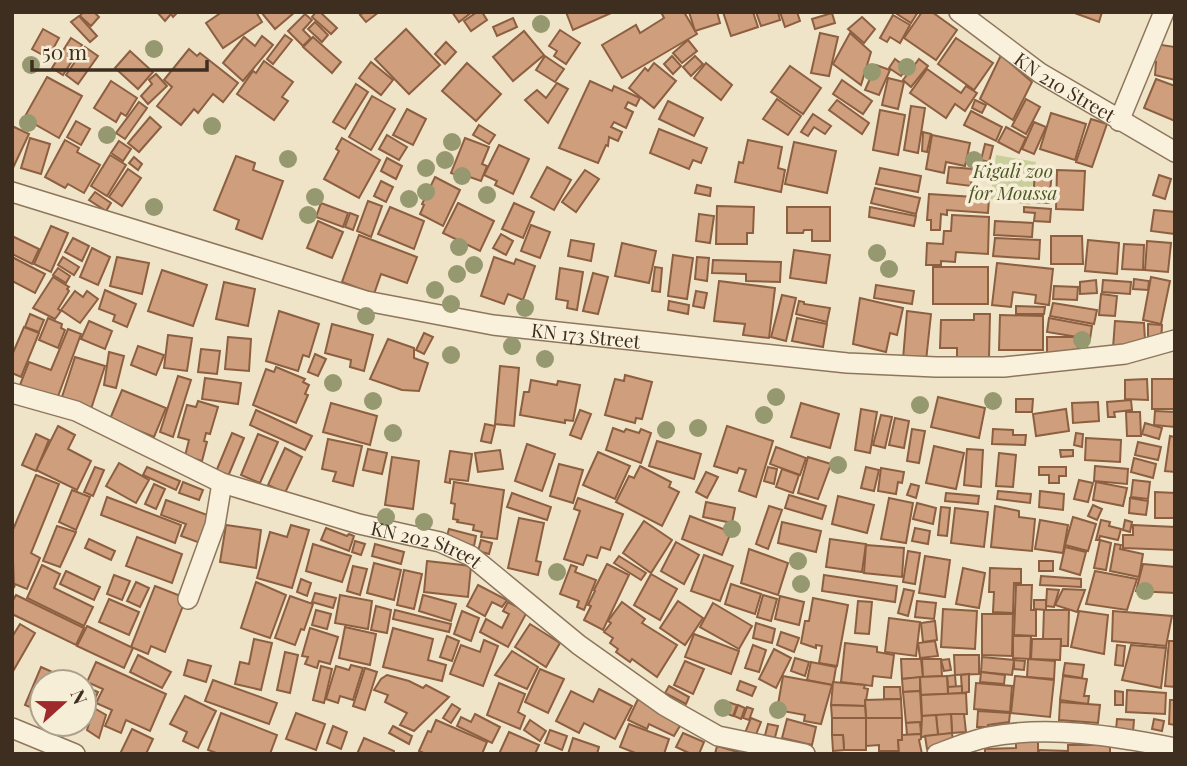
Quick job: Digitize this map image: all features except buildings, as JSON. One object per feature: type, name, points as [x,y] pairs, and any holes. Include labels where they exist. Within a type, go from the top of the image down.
[{"type":"street","name":"KN 210 Street","points":[[959,12],[1040,73],[1175,152]]},
{"type":"street","points":[[1119,121],[1164,12]]},
{"type":"street","name":"KN 173 Street","points":[[12,192],[366,301],[493,326],[847,363],[936,367],[1004,367],[1125,354],[1175,340]]},
{"type":"street","name":"KN 202 Street","points":[[12,393],[76,411],[222,483],[359,524],[440,542],[471,556],[579,645],[666,706],[718,736],[805,754]]},
{"type":"street","points":[[188,599],[215,525],[222,483]]},
{"type":"street","points":[[12,728],[75,754]]},
{"type":"street","points":[[937,754],[987,737],[1027,732],[1116,736],[1175,748]]},
{"type":"green space","name":"Kigali zoo for Moussa","points":[[996,155],[1036,162],[1030,205],[990,199]]}]
